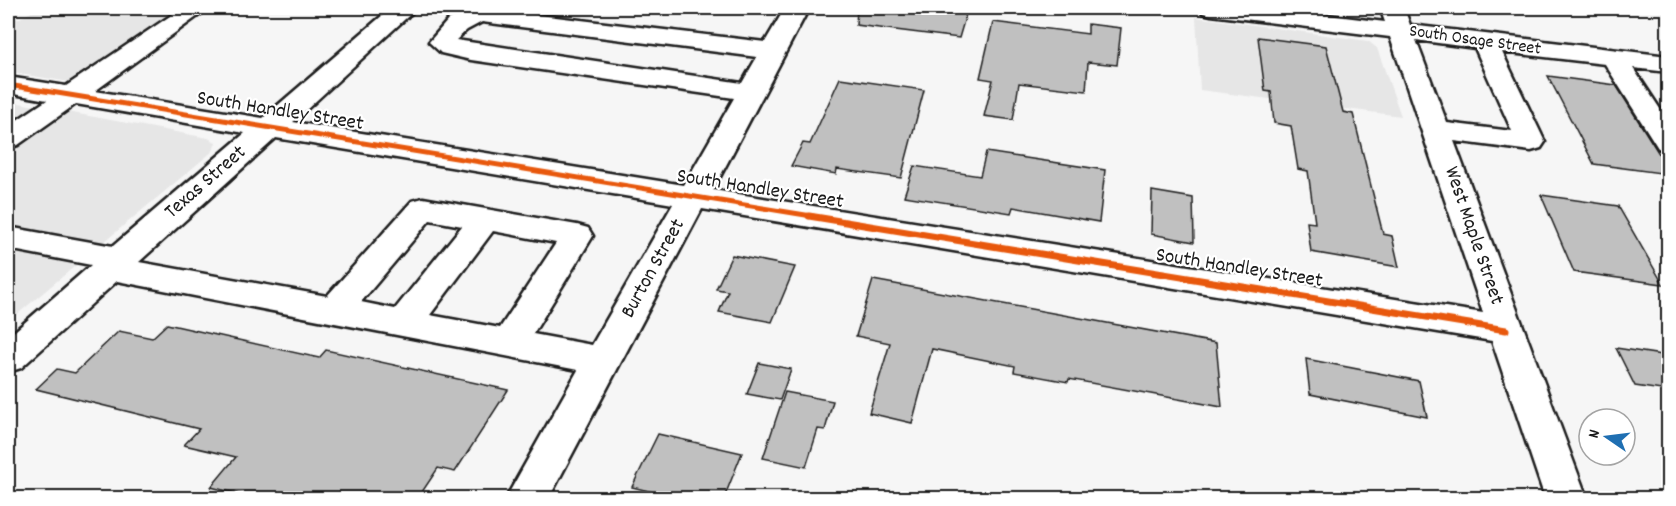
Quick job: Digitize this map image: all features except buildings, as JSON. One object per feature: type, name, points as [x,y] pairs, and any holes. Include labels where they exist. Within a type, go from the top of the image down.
[{"type":"street","points":[[8,139],[197,8]]},
{"type":"street","points":[[364,8],[402,10]]},
{"type":"street","name":"Burton Street","points":[[527,498],[797,8]]},
{"type":"street","name":"South Osage Street","points":[[1211,8],[1396,19],[1485,44],[1668,64]]},
{"type":"street","name":"Texas Street","points":[[8,358],[402,10]]},
{"type":"street","points":[[751,92],[471,52],[450,48],[442,42],[449,30],[463,20],[481,15],[773,51]]},
{"type":"street","name":"West Maple Street","points":[[1396,19],[1566,498]]},
{"type":"street","points":[[1436,130],[1531,142],[1485,44]]},
{"type":"street","points":[[1614,58],[1668,142]]},
{"type":"street","name":"South Handley Street","points":[[8,85],[1506,330]]},
{"type":"street","points":[[335,310],[423,208],[577,236],[509,343]]},
{"type":"street","points":[[404,323],[485,219]]},
{"type":"street","points":[[8,238],[114,264],[335,310],[603,361]]},
{"type":"shaded area","points":[[39,8],[206,8],[95,86],[8,72],[8,20],[20,18]]},
{"type":"shaded area","points":[[1196,17],[1368,41],[1377,48],[1401,116],[1200,90]]},
{"type":"shaded area","points":[[8,101],[208,138],[216,142],[213,151],[8,322]]},
{"type":"cycle path","points":[[8,85],[1506,330]]}]
